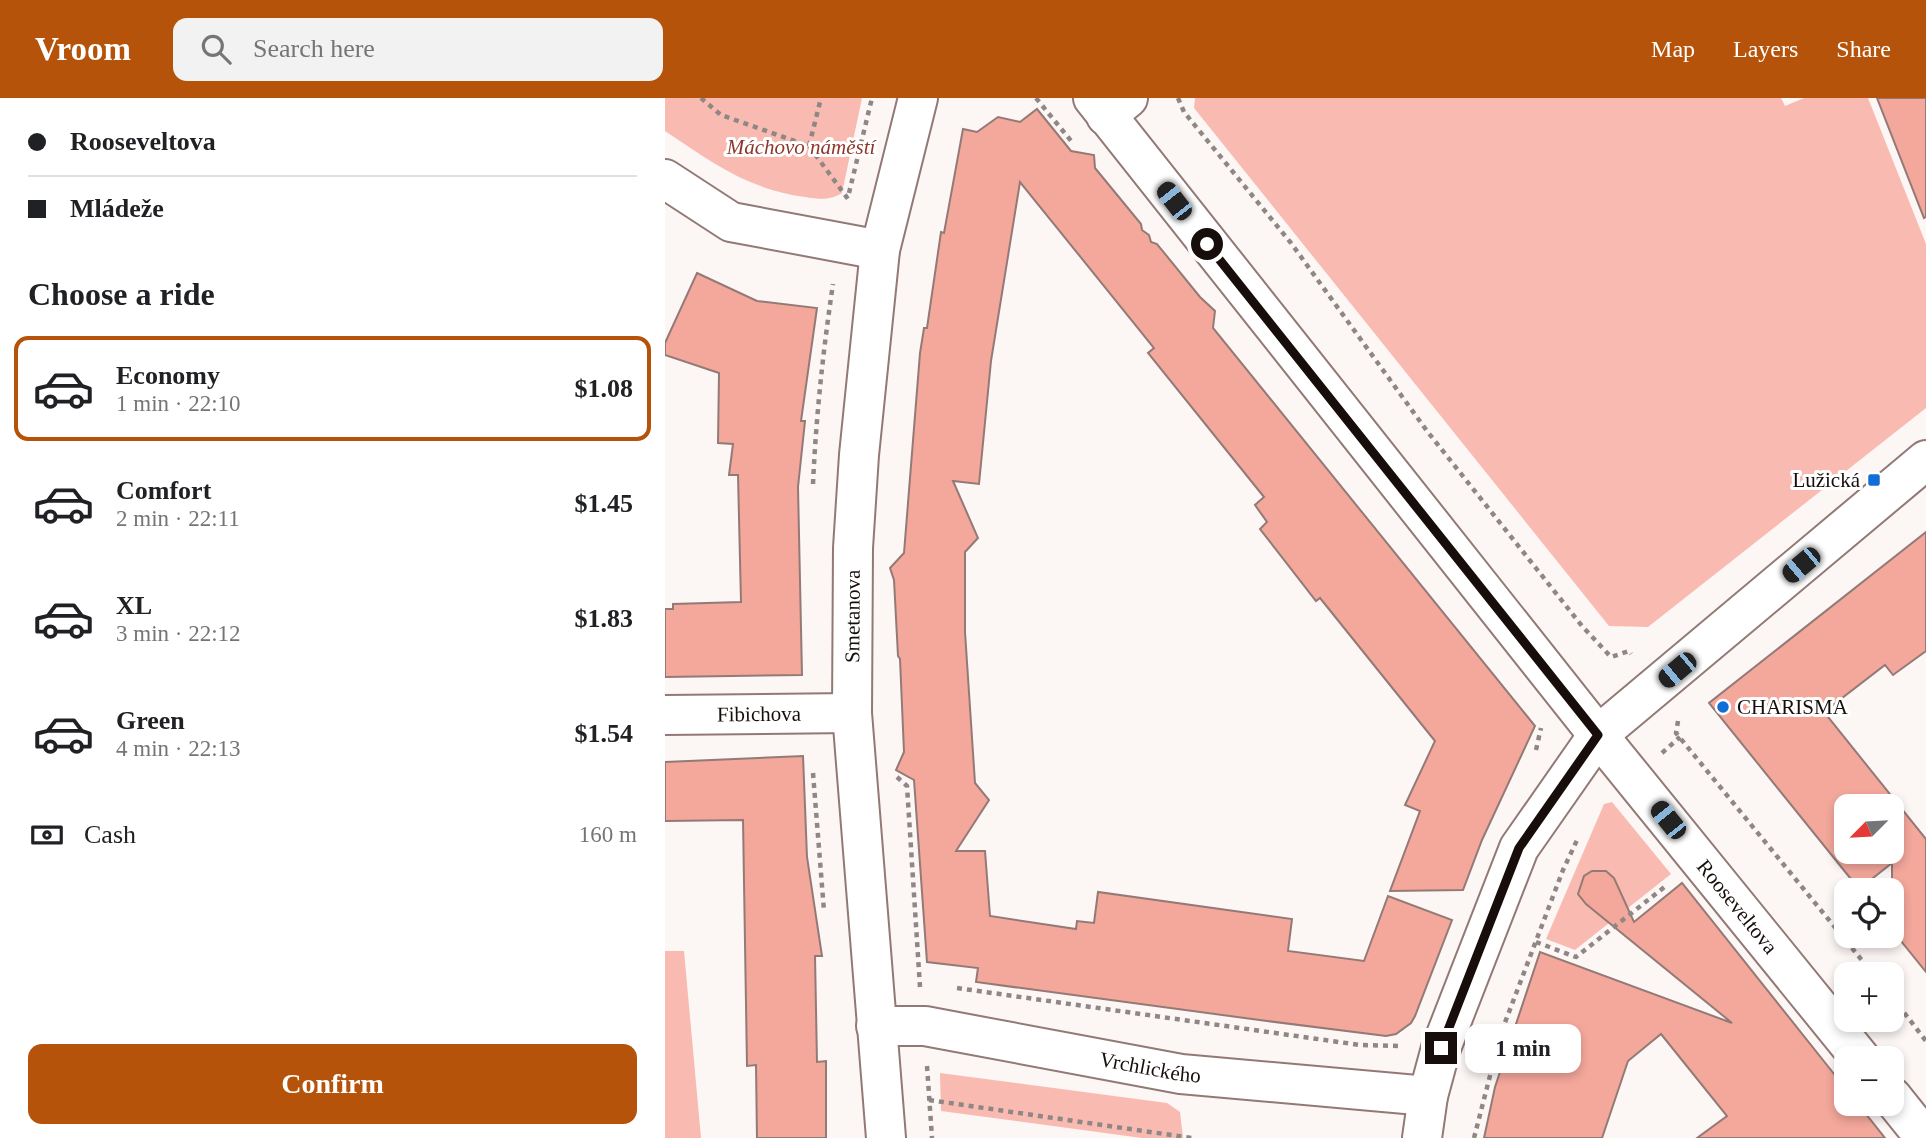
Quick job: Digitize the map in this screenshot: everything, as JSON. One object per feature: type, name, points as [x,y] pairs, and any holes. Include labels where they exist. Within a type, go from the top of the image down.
[{"type":"street","name":"Smetanova","points":[[886,1138],[852,713],[853,548],[859,455],[880,250],[918,98]]},
{"type":"street","name":"Rooseveltova","points":[[1109,104],[1598,735],[1850,1046]]},
{"type":"street","points":[[665,179],[731,222],[880,250]]},
{"type":"street","points":[[1422,1138],[1428,1096],[1441,1048],[1519,848],[1598,735],[1926,460]]},
{"type":"street","name":"Fibichova","points":[[665,715],[852,713]]},
{"type":"street","name":"Vrchlického","points":[[876,1026],[925,1026],[1181,1074],[1428,1096]]},
{"type":"street","points":[[1904,1112],[1925,1138]]},
{"type":"path","points":[[701,98],[721,116],[810,146],[848,199]]},
{"type":"path","points":[[810,146],[821,98]]},
{"type":"path","points":[[1178,98],[1184,112],[1291,243],[1427,431],[1582,626],[1611,657],[1629,651],[1678,716],[1676,733],[1863,962]]},
{"type":"path","points":[[891,772],[907,786],[932,1138]]},
{"type":"path","points":[[1474,1138],[1501,1034],[1580,834]]},
{"type":"path","points":[[1536,942],[1576,957],[1672,881]]},
{"type":"path","points":[[920,983],[931,984]]},
{"type":"path","points":[[954,987],[1360,1045],[1441,1048],[1493,1062]]},
{"type":"path","points":[[1904,1013],[1926,1041]]},
{"type":"path","points":[[929,1100],[1192,1138]]},
{"type":"green space","name":"Máchovo náměstí","points":[[665,98],[862,98],[842,193],[820,199],[805,197],[765,188],[731,173],[665,131]]},
{"type":"green space","points":[[1195,98],[1781,98],[1785,106],[1804,98],[1868,98],[1926,244],[1926,408],[1648,627],[1609,626],[1194,108]]},
{"type":"green space","points":[[1612,802],[1671,874],[1575,950],[1546,939],[1604,804]]},
{"type":"green space","points":[[665,951],[684,951],[701,1138],[665,1138]]},
{"type":"green space","points":[[940,1073],[1167,1103],[1180,1112],[1183,1138],[1142,1138],[941,1111]]},
{"type":"building","points":[[1877,98],[1926,98],[1924,218]]},
{"type":"building","points":[[1037,109],[1071,151],[1094,155],[1095,168],[1141,224],[1151,242],[1157,244],[1200,297],[1215,311],[1213,328],[1535,726],[1482,840],[1463,890],[1390,891],[1420,811],[1405,805],[1435,741],[1320,598],[1316,601],[1260,529],[1267,522],[1255,505],[1264,497],[1148,353],[1154,348],[1020,182],[991,361],[979,484],[953,481],[978,538],[965,552],[965,632],[975,783],[989,800],[956,851],[985,851],[990,916],[1076,929],[1077,921],[1094,923],[1098,892],[1292,919],[1288,951],[1364,961],[1388,896],[1452,920],[1415,1016],[1411,1023],[1396,1034],[1386,1036],[976,982],[978,968],[927,962],[914,780],[896,770],[904,752],[894,580],[890,568],[904,553],[920,353],[924,328],[927,328],[941,232],[944,233],[963,129],[977,132],[998,117],[1020,122]]},
{"type":"building","points":[[697,273],[757,301],[817,308],[801,421],[805,421],[798,487],[802,675],[665,677],[665,609],[673,609],[673,604],[741,602],[738,475],[729,475],[733,444],[718,443],[719,373],[665,355],[665,343]]},
{"type":"building","points":[[1926,532],[1926,651],[1893,675],[1885,665],[1824,712],[1890,794],[1834,794],[1834,858],[1709,703]]},
{"type":"building","points":[[803,756],[807,857],[822,956],[815,956],[817,1062],[826,1061],[826,1138],[757,1138],[756,1065],[747,1066],[743,820],[665,821],[665,762]]},
{"type":"building","points":[[1904,812],[1926,839],[1926,972],[1904,945],[1904,878],[1892,878],[1892,864],[1904,864]]},
{"type":"building","points":[[1839,864],[1891,864],[1873,878],[1850,878]]},
{"type":"building","points":[[1592,871],[1606,871],[1614,878],[1634,922],[1682,883],[1834,1074],[1834,1116],[1868,1116],[1885,1138],[1697,1138],[1727,1116],[1661,1034],[1628,1061],[1602,1138],[1484,1138],[1495,1087],[1540,952],[1732,1023],[1586,904],[1578,894],[1584,876]]},
{"type":"place","name":"Lužická","points":[[1874,480]]},
{"type":"place","name":"CHARISMA","points":[[1723,707]]},
{"type":"route","points":[[1207,244],[1598,735],[1519,848],[1441,1048]]}]
